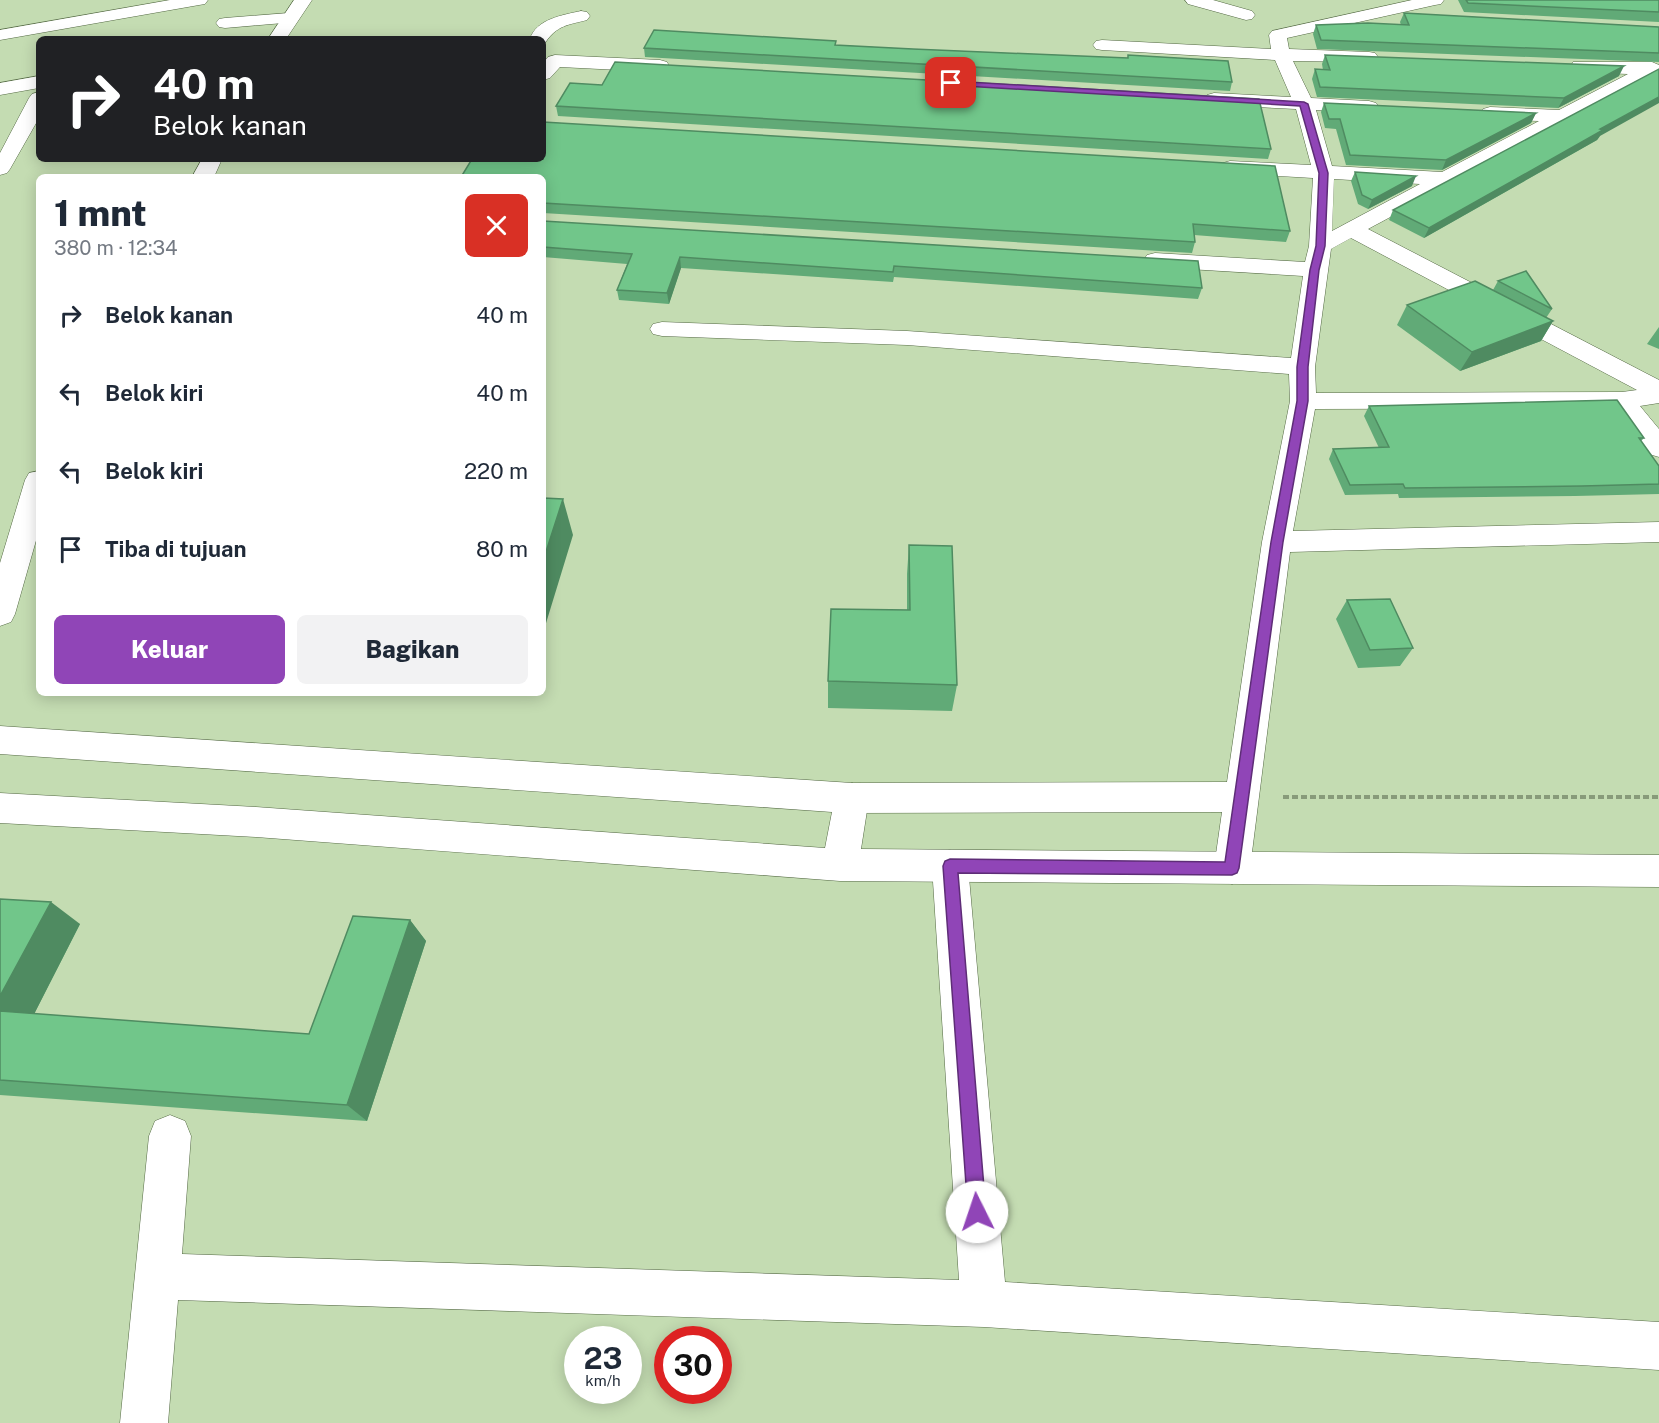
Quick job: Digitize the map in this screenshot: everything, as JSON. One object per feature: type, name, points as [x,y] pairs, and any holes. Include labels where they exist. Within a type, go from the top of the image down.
[{"type":"street","points":[[0,34],[199,0]]},
{"type":"street","points":[[215,36],[225,22],[229,0]]},
{"type":"street","points":[[279,36],[303,0]]},
{"type":"street","points":[[1194,0],[1246,15]]},
{"type":"street","points":[[1232,868],[1277,542],[1303,401],[1302,367],[1318,258],[1324,173],[1304,104],[1281,54],[1278,35],[1435,0]]},
{"type":"street","points":[[1371,14],[1440,18]]},
{"type":"street","points":[[540,36],[541,32],[554,24],[580,16]]},
{"type":"street","points":[[225,22],[289,18]]},
{"type":"street","points":[[1102,45],[1215,53],[1389,58]]},
{"type":"street","points":[[547,63],[681,67]]},
{"type":"street","points":[[1568,65],[1655,67]]},
{"type":"street","points":[[1137,259],[1318,258],[1352,230],[1655,67]]},
{"type":"street","points":[[0,89],[36,83]]},
{"type":"street","points":[[1196,98],[1386,108]]},
{"type":"street","points":[[0,169],[8,146],[36,103]]},
{"type":"street","points":[[1469,112],[1563,116]]},
{"type":"street","points":[[1205,165],[1447,179]]},
{"type":"street","points":[[1352,230],[1659,393]]},
{"type":"street","points":[[662,329],[907,338],[1302,367]]},
{"type":"street","points":[[1303,401],[1622,399],[1659,393]]},
{"type":"street","points":[[1622,399],[1659,448]]},
{"type":"street","points":[[0,614],[36,490]]},
{"type":"street","points":[[1277,542],[1659,532]]},
{"type":"street","points":[[0,740],[852,798],[1241,796]]},
{"type":"street","points":[[840,865],[852,798]]},
{"type":"street","points":[[0,808],[256,822],[840,865],[1659,871]]},
{"type":"street","points":[[950,866],[984,1304]]},
{"type":"street","points":[[144,1423],[170,1136]]},
{"type":"street","points":[[158,1276],[984,1304],[1659,1346]]},
{"type":"path","points":[[1241,796],[1659,796]]},
{"type":"building","points":[[1466,0],[1659,0],[1659,12],[1468,3]]},
{"type":"building","points":[[1404,13],[1659,27],[1659,53],[1321,40],[1316,25],[1368,23],[1409,25]]},
{"type":"building","points":[[654,30],[836,41],[835,45],[1128,58],[1128,55],[1228,61],[1232,82],[644,48]]},
{"type":"building","points":[[1325,55],[1624,66],[1564,98],[1320,87],[1315,69],[1330,70]]},
{"type":"building","points":[[615,62],[1259,99],[1271,149],[556,106],[570,83],[602,85]]},
{"type":"building","points":[[1659,69],[1659,97],[1429,228],[1393,210]]},
{"type":"building","points":[[1324,103],[1536,113],[1446,160],[1350,155],[1340,119],[1329,119]]},
{"type":"building","points":[[546,122],[1275,166],[1290,231],[1193,224],[1195,242],[546,203],[546,174],[463,174],[470,162],[546,162]]},
{"type":"building","points":[[1355,172],[1416,176],[1372,200],[1362,195]]},
{"type":"building","points":[[546,221],[1198,261],[1202,288],[894,266],[893,272],[680,257],[667,293],[617,290],[632,254],[546,247]]},
{"type":"building","points":[[1526,271],[1552,309],[1498,281]]},
{"type":"building","points":[[1475,281],[1553,321],[1472,352],[1407,305]]},
{"type":"building","points":[[1617,400],[1644,438],[1639,438],[1659,466],[1659,484],[1405,488],[1403,484],[1350,485],[1333,449],[1389,447],[1369,406]]},
{"type":"building","points":[[546,498],[563,499],[546,552]]},
{"type":"building","points":[[909,545],[952,546],[957,685],[828,681],[831,609],[910,610]]},
{"type":"building","points":[[1390,599],[1413,648],[1370,650],[1347,600]]},
{"type":"building","points":[[0,899],[51,902],[0,996]]},
{"type":"building","points":[[353,916],[410,920],[347,1105],[0,1080],[0,1011],[309,1034]]},
{"type":"route","points":[[951,83],[1304,104],[1324,173],[1320,246],[1302,367],[1303,401],[1277,542],[1232,868],[950,866],[977,1212]]}]
